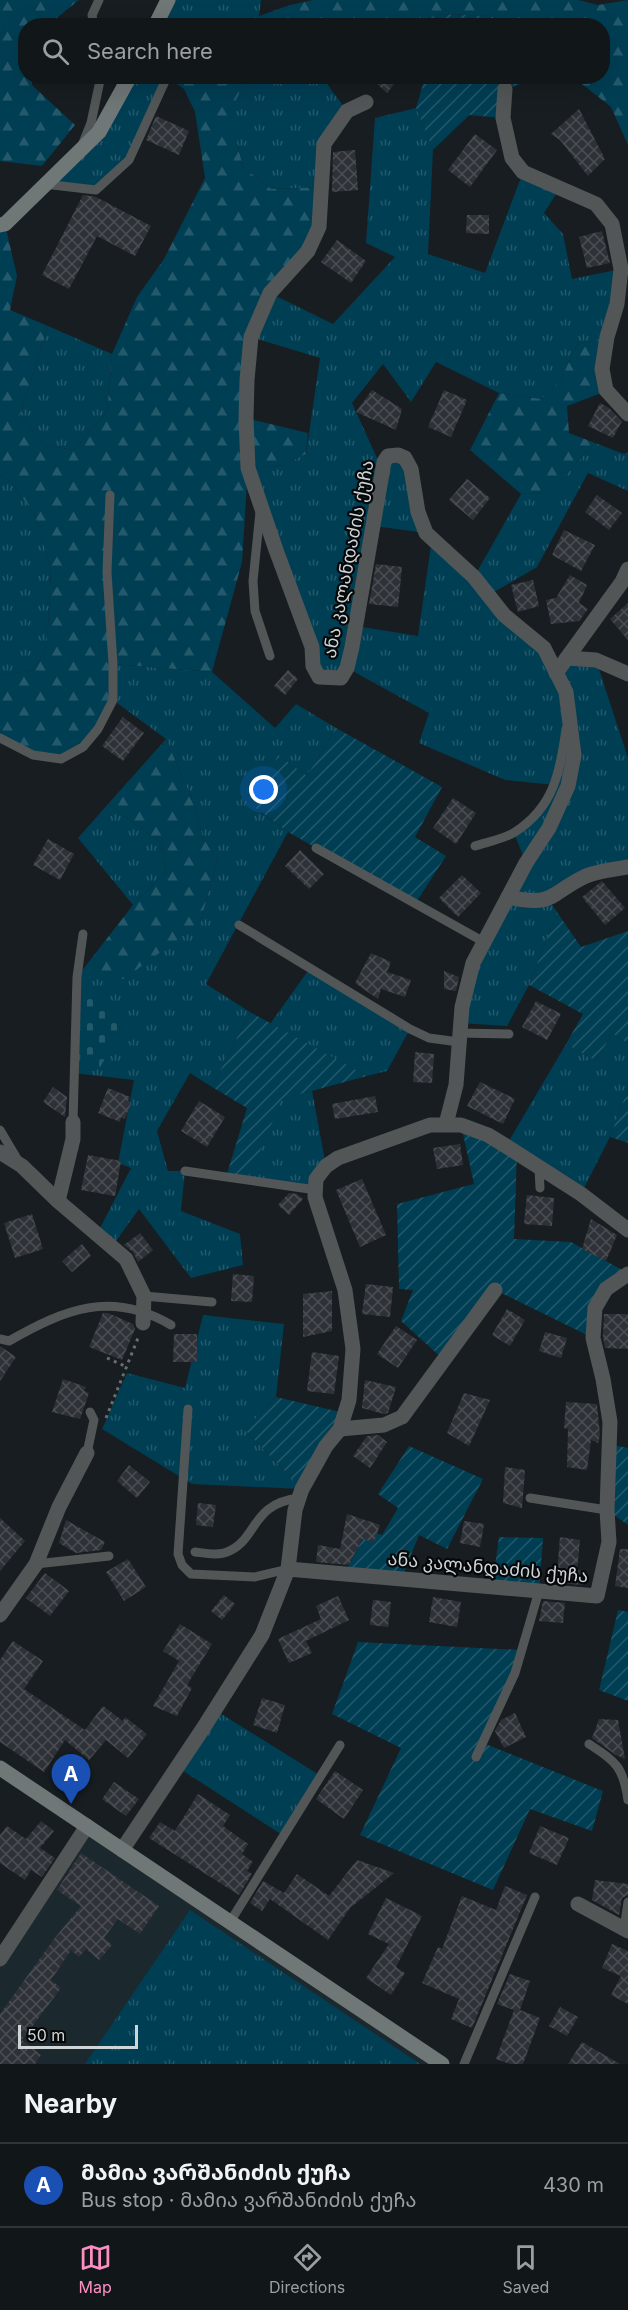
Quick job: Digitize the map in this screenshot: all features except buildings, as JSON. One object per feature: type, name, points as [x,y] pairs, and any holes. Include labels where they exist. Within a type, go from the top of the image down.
[{"type":"street","points":[[159,18],[168,0]]},
{"type":"street","points":[[0,225],[5,224],[99,132],[126,84]]},
{"type":"street","points":[[505,89],[503,118],[512,158],[523,172],[596,204],[612,224],[625,264],[617,304],[607,337],[602,369],[606,390],[628,414]]},
{"type":"street","name":"ანა კალანდაძის ქუჩა","points":[[366,102],[347,111],[324,144],[319,227],[308,251],[270,292],[250,337],[246,418],[248,468],[312,647],[313,666],[319,677],[341,678],[347,668],[384,462],[388,456],[398,455],[405,458],[411,469],[418,512],[426,533],[474,577],[504,615],[544,648],[566,692],[574,755],[568,786],[549,828],[526,863],[473,963],[462,1007],[456,1085],[446,1124]]},
{"type":"street","points":[[556,673],[622,582],[628,569]]},
{"type":"street","points":[[567,658],[596,660],[628,674]]},
{"type":"street","points":[[508,897],[531,902],[549,900],[588,875],[628,867]]},
{"type":"street","points":[[58,1201],[73,1139],[72,1122]]},
{"type":"street","points":[[122,1850],[262,1635],[288,1569],[296,1510],[300,1498],[326,1446],[340,1429],[349,1401],[353,1349],[345,1290],[315,1197],[316,1179],[326,1166],[338,1158],[430,1125],[462,1125],[488,1135],[581,1194],[628,1230]]},
{"type":"street","points":[[0,1152],[22,1166],[58,1201],[126,1259],[144,1310]]},
{"type":"street","name":"ანა კალანდაძის ქუჩა","points":[[288,1569],[597,1596],[609,1542],[607,1510],[610,1422],[593,1338],[596,1308],[606,1289],[628,1274]]},
{"type":"street","points":[[340,1429],[384,1425],[402,1417],[495,1290]]},
{"type":"street","points":[[0,1615],[36,1564],[60,1507],[87,1453]]},
{"type":"street","points":[[0,1768],[442,2064]]},
{"type":"street","points":[[0,1959],[87,1827]]},
{"type":"street","points":[[578,1904],[626,1930]]},
{"type":"lane","points":[[93,18],[99,0]]},
{"type":"lane","points":[[81,148],[91,123],[98,84]]},
{"type":"lane","points":[[44,184],[96,190],[129,160],[164,84]]},
{"type":"lane","points":[[0,738],[33,755],[61,759],[83,747],[98,729],[113,700],[107,573],[110,495]]},
{"type":"lane","points":[[260,504],[253,581],[255,611],[270,657]]},
{"type":"lane","points":[[475,846],[514,833],[542,809],[555,785],[568,710]]},
{"type":"lane","points":[[316,848],[484,942]]},
{"type":"lane","points":[[239,925],[410,1029],[429,1038],[509,1034]]},
{"type":"lane","points":[[72,1122],[76,977],[83,934]]},
{"type":"lane","points":[[0,1130],[22,1166]]},
{"type":"lane","points":[[539,1168],[540,1188]]},
{"type":"lane","points":[[185,1171],[316,1190]]},
{"type":"lane","points":[[0,1339],[9,1341],[43,1322],[81,1309],[114,1305],[144,1310],[212,1302]]},
{"type":"lane","points":[[144,1310],[171,1325]]},
{"type":"lane","points":[[189,1409],[178,1554],[182,1565],[191,1574],[255,1577],[288,1569]]},
{"type":"lane","points":[[87,1453],[94,1420],[90,1412]]},
{"type":"lane","points":[[195,1552],[225,1554],[239,1546],[260,1517],[269,1509],[283,1500],[300,1498]]},
{"type":"lane","points":[[530,1498],[607,1510]]},
{"type":"lane","points":[[36,1564],[109,1556]]},
{"type":"lane","points":[[476,1757],[514,1673],[539,1591]]},
{"type":"lane","points":[[589,1744],[615,1762],[626,1784],[628,1800]]},
{"type":"lane","points":[[230,1922],[340,1745]]},
{"type":"lane","points":[[464,2064],[535,1897]]},
{"type":"lane","points":[[626,1930],[628,1902]]},
{"type":"path","points":[[112,1403],[127,1367],[144,1310]]},
{"type":"path","points":[[107,1358],[127,1367]]},
{"type":"shaded area","points":[[87,1826],[442,2064],[0,2064],[0,1959]]},
{"type":"green space","points":[[0,0],[79,0],[57,18],[18,18],[18,84],[32,84],[75,125],[42,166],[0,161]]},
{"type":"green space","points":[[168,0],[261,0],[259,17],[256,18],[159,18]]},
{"type":"green space","points":[[313,0],[578,0],[598,5],[628,0],[628,145],[611,107],[582,84],[610,84],[610,18],[495,18],[443,14],[427,18],[253,18],[290,5]]},
{"type":"green space","points":[[442,14],[495,18],[427,18]]},
{"type":"green space","points":[[125,84],[164,84],[129,160],[96,190],[44,184],[81,148]]},
{"type":"green space","points":[[177,84],[247,84],[243,86],[227,118],[243,167],[271,189],[323,187],[319,227],[270,292],[251,337],[246,418],[308,433],[306,454],[283,465],[248,468],[242,562],[212,672],[114,664],[113,700],[98,729],[61,759],[33,755],[0,738],[0,675],[34,670],[47,645],[51,570],[35,515],[12,483],[0,475],[0,225],[5,224],[17,276],[10,310],[48,326],[20,416],[45,445],[74,450],[107,412],[112,354],[137,297],[164,259],[205,178],[195,112],[184,89]]},
{"type":"green space","points":[[247,84],[327,84],[347,111],[324,144],[323,187],[271,189],[243,167],[237,143],[226,118],[243,86]]},
{"type":"green space","points":[[423,84],[521,84],[505,89],[503,118],[469,115],[433,150],[416,108]]},
{"type":"green space","points":[[416,108],[433,150],[428,254],[485,273],[523,172],[560,188],[544,213],[563,234],[572,279],[621,269],[607,337],[577,345],[560,381],[541,399],[499,393],[436,362],[411,402],[383,364],[352,403],[382,469],[398,455],[426,533],[374,526],[356,626],[418,636],[432,538],[474,577],[521,494],[549,493],[595,443],[624,454],[628,452],[628,491],[588,473],[537,567],[489,595],[556,672],[567,658],[596,660],[628,758],[628,867],[588,875],[549,900],[557,912],[529,985],[507,1026],[460,1023],[473,963],[526,863],[514,833],[542,809],[555,785],[505,780],[419,743],[429,713],[347,668],[319,677],[248,468],[283,465],[306,454],[320,358],[251,337],[270,293],[333,324],[395,257],[366,243],[375,118]]},
{"type":"green space","points":[[48,326],[112,354],[107,412],[74,450],[45,445],[20,416]]},
{"type":"green space","points":[[607,337],[607,391],[567,406],[569,433],[595,443],[549,493],[521,494],[470,450],[499,393],[541,399],[560,381],[577,345]]},
{"type":"green space","points":[[0,475],[12,483],[35,515],[51,570],[47,645],[34,670],[0,675]]},
{"type":"green space","points":[[113,664],[212,672],[275,728],[296,704],[336,728],[307,776],[279,756],[255,808],[288,832],[206,984],[250,1012],[212,1087],[190,1073],[157,1131],[168,1171],[185,1171],[181,1211],[240,1234],[243,1265],[191,1278],[139,1209],[111,1248],[97,1234],[131,1168],[118,1163],[134,1080],[73,1073],[77,977],[200,923],[217,861],[202,835],[191,797],[166,739],[113,700]]},
{"type":"green space","points":[[336,728],[442,787],[415,837],[446,856],[415,904],[288,832],[254,807],[278,755],[307,776]]},
{"type":"green space","points":[[166,739],[191,797],[202,835],[217,861],[200,923],[124,979],[77,977],[133,905],[166,872],[161,843],[108,804]]},
{"type":"green space","points":[[108,804],[161,843],[166,872],[133,905],[78,838]]},
{"type":"green space","points":[[557,912],[581,947],[628,931],[628,1044],[612,1033],[596,1061],[566,1044],[583,1014],[529,985]]},
{"type":"green space","points":[[310,968],[410,1029],[387,1071],[367,1076],[270,1024]]},
{"type":"green space","points":[[81,986],[127,1021],[99,1069],[81,1073]]},
{"type":"green space","points":[[250,1012],[367,1076],[282,1099],[248,1180],[226,1177],[247,1108],[212,1087]]},
{"type":"green space","points":[[612,1033],[628,1044],[628,1088],[610,1137],[581,1194],[506,1146],[566,1044],[596,1061]]},
{"type":"green space","points":[[628,1088],[628,1143],[610,1137]]},
{"type":"green space","points":[[312,1091],[326,1166],[316,1190],[248,1180],[281,1099]]},
{"type":"green space","points":[[461,1125],[517,1154],[514,1239],[571,1242],[628,1273],[606,1289],[593,1338],[495,1290],[444,1360],[401,1321],[413,1290],[399,1289],[397,1204],[474,1184]]},
{"type":"green space","points":[[203,1315],[284,1324],[276,1397],[245,1430],[302,1489],[192,1484],[102,1429],[127,1373],[185,1388]]},
{"type":"green space","points":[[276,1397],[345,1413],[302,1489],[245,1430]]},
{"type":"green space","points":[[609,1444],[628,1448],[628,1525],[607,1510]]},
{"type":"green space","points":[[409,1446],[483,1479],[447,1549],[419,1535],[401,1580],[344,1575],[367,1530],[382,1535],[398,1508],[378,1494]]},
{"type":"green space","points":[[499,1537],[543,1538],[539,1591],[492,1588]]},
{"type":"green space","points":[[618,1610],[628,1612],[628,1701],[599,1690]]},
{"type":"green space","points":[[358,1642],[521,1650],[483,1743],[603,1791],[592,1831],[530,1809],[493,1890],[360,1835],[401,1748],[332,1714]]},
{"type":"green space","points":[[215,1710],[321,1776],[284,1836],[177,1767]]},
{"type":"green space","points":[[190,1910],[420,2064],[85,2064]]},
{"type":"place","name":"მამია ვარშანიძის ქუჩა","points":[[71,1804]]}]
